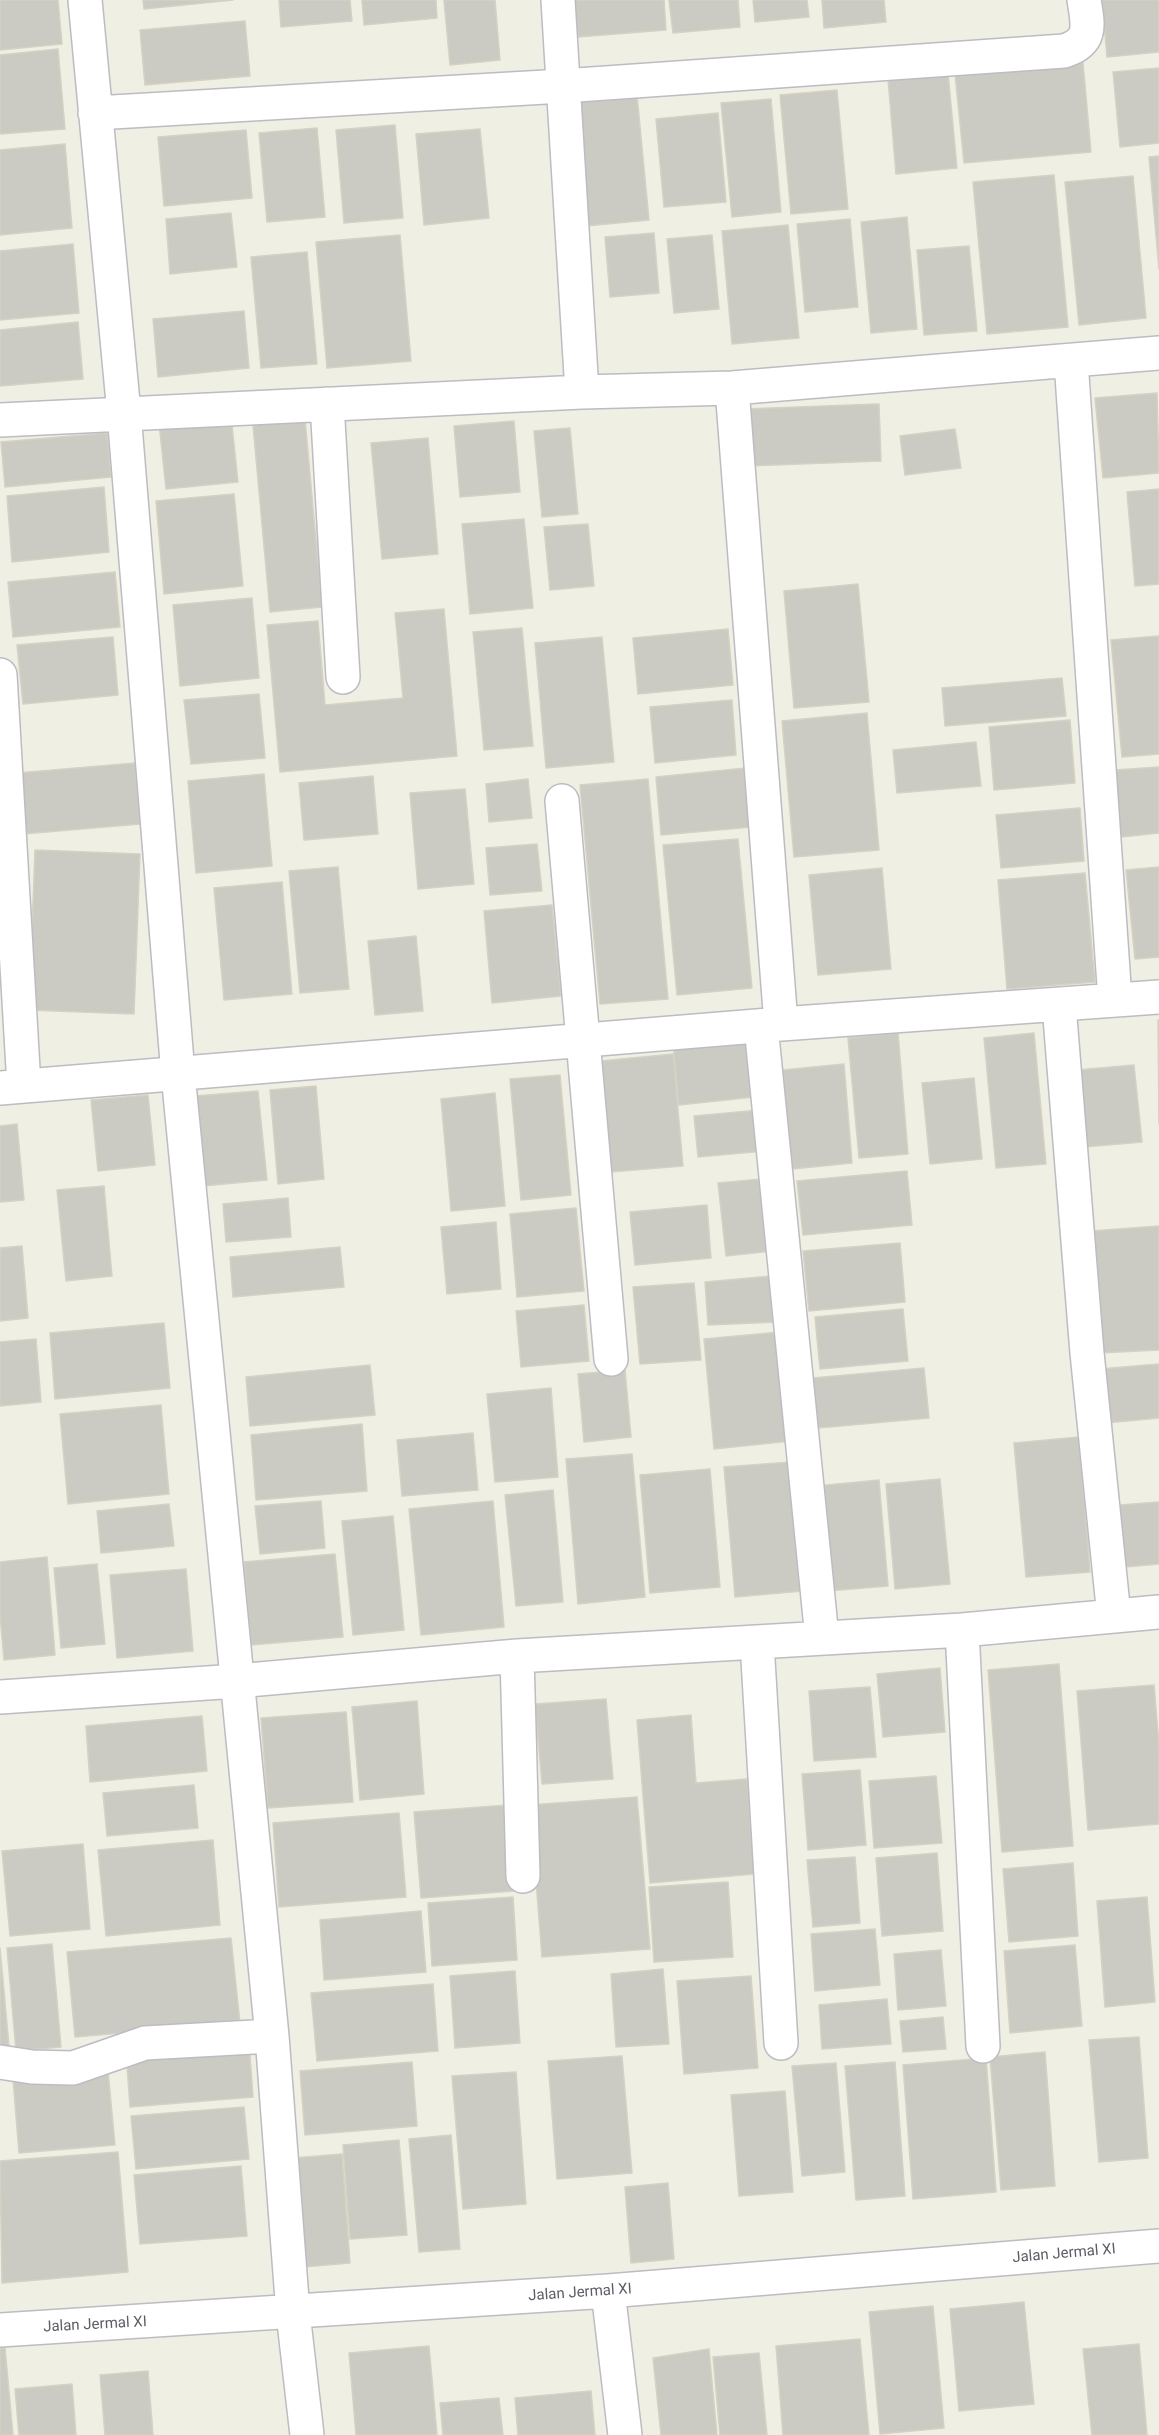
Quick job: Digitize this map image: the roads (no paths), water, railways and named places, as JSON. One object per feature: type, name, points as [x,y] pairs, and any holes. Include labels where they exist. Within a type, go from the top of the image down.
[{"type":"street","points":[[85,0],[124,413],[178,1074],[272,2036],[293,2313],[307,2435]]},
{"type":"street","points":[[558,0],[582,392]]},
{"type":"street","points":[[95,114],[563,86],[1064,51],[1078,46],[1086,35],[1084,0]]},
{"type":"street","points":[[0,420],[582,392],[732,388],[1159,353]]},
{"type":"street","points":[[1071,361],[1115,1000]]},
{"type":"street","points":[[732,388],[771,1025],[822,1638]]},
{"type":"street","points":[[327,404],[343,677]]},
{"type":"street","points":[[0,675],[12,1087],[771,1025],[1159,997]]},
{"type":"street","points":[[562,801],[585,1040],[611,1359]]},
{"type":"street","points":[[1059,1005],[1087,1353],[1114,1617]]},
{"type":"street","points":[[0,1697],[237,1681],[516,1656],[962,1630],[1159,1612]]},
{"type":"street","points":[[962,1630],[983,2046]]},
{"type":"street","points":[[757,1642],[781,2043]]},
{"type":"street","points":[[516,1656],[523,1876]]},
{"type":"street","points":[[0,2062],[32,2067],[73,2068],[145,2043],[272,2036]]},
{"type":"street","name":"Jalan Jermal XI","points":[[0,2330],[608,2291],[1159,2246]]},
{"type":"street","points":[[608,2291],[625,2435]]}]
